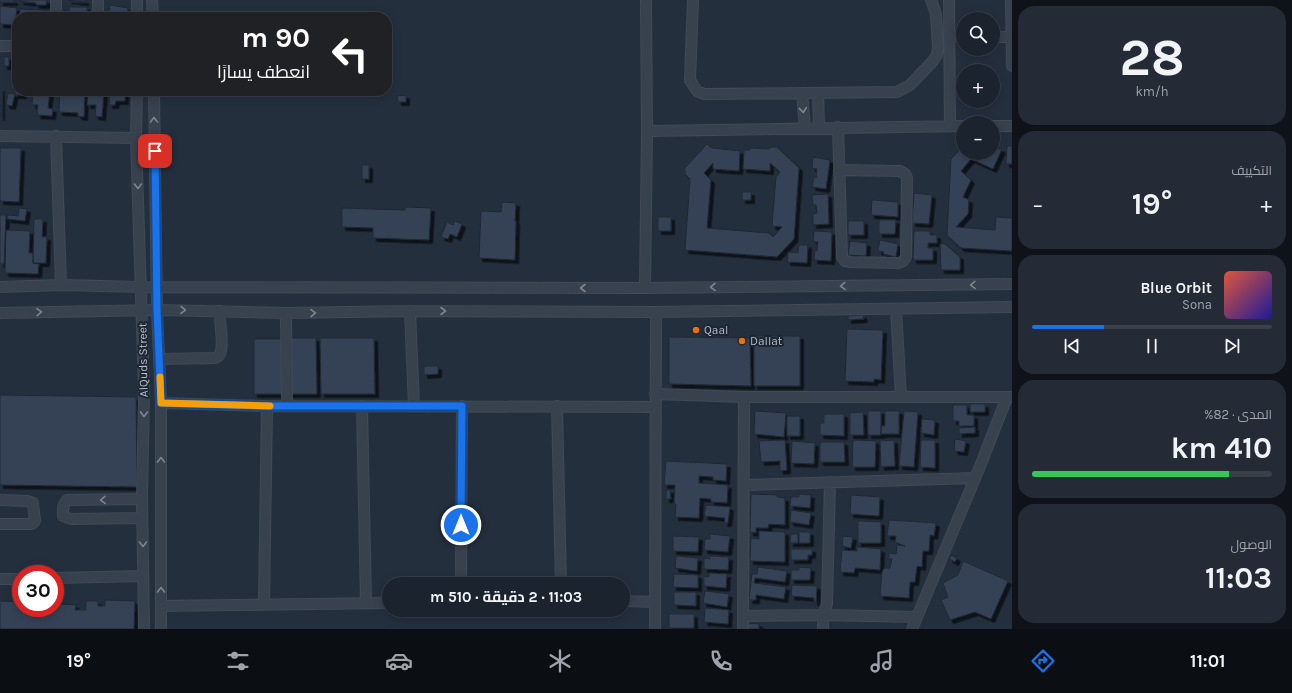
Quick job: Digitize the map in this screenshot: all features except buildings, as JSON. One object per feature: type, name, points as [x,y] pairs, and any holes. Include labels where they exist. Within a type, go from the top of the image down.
[{"type":"street","points":[[56,0],[56,12]]},
{"type":"street","points":[[98,0],[98,12]]},
{"type":"street","points":[[137,0],[138,12]]},
{"type":"street","points":[[152,0],[153,12]]},
{"type":"street","points":[[645,288],[647,131],[646,0]]},
{"type":"street","points":[[693,0],[690,80],[697,92],[704,94],[897,92],[910,85],[933,62],[937,55],[936,14],[931,0]]},
{"type":"street","points":[[949,0],[950,126]]},
{"type":"street","points":[[1011,0],[1012,66]]},
{"type":"street","points":[[949,35],[956,36]]},
{"type":"street","points":[[1000,37],[1011,38]]},
{"type":"street","points":[[0,46],[12,46]]},
{"type":"street","points":[[802,93],[805,128]]},
{"type":"street","points":[[818,93],[819,128]]},
{"type":"street","name":"AlQuds Street","points":[[137,96],[136,138],[144,389],[142,499],[144,629]]},
{"type":"street","name":"AlQuds Street","points":[[154,96],[157,310],[161,403],[161,629]]},
{"type":"street","points":[[647,131],[956,126]]},
{"type":"street","points":[[1000,126],[1012,126]]},
{"type":"street","points":[[838,127],[842,257],[845,261],[850,262],[899,263],[904,261],[906,257],[907,178],[905,174],[900,171],[840,170]]},
{"type":"street","points":[[0,136],[136,138]]},
{"type":"street","points":[[56,136],[61,285]]},
{"type":"street","points":[[0,288],[61,285],[141,287],[645,288],[1012,284]]},
{"type":"street","points":[[0,313],[142,310],[286,313],[410,311],[656,312],[1012,307]]},
{"type":"street","points":[[896,309],[901,397]]},
{"type":"street","points":[[159,359],[218,357],[220,354],[222,340],[219,311]]},
{"type":"street","points":[[410,311],[414,406]]},
{"type":"street","points":[[655,629],[656,312]]},
{"type":"street","points":[[286,313],[287,406]]},
{"type":"street","points":[[655,394],[744,397],[1010,397],[912,629]]},
{"type":"street","points":[[743,629],[744,397]]},
{"type":"street","points":[[161,403],[267,406],[655,407]]},
{"type":"street","points":[[264,605],[267,406]]},
{"type":"street","points":[[362,406],[366,603]]},
{"type":"street","points":[[461,577],[462,406]]},
{"type":"street","points":[[557,406],[561,577]]},
{"type":"street","points":[[744,485],[975,478]]},
{"type":"street","points":[[823,629],[823,615],[827,604],[830,482]]},
{"type":"street","points":[[142,499],[67,500],[63,506],[63,516],[71,519],[142,518]]},
{"type":"street","points":[[0,500],[30,502],[33,504],[35,521],[32,524],[0,524]]},
{"type":"street","points":[[64,578],[143,576]]},
{"type":"street","points":[[0,579],[12,579]]},
{"type":"street","points":[[630,602],[655,602]]},
{"type":"street","points":[[161,606],[382,603]]},
{"type":"street","points":[[743,616],[823,615],[916,617]]},
{"type":"slow traffic","points":[[160,377],[161,403],[270,406]]},
{"type":"place","name":"Qaal","points":[[696,330]]},
{"type":"place","name":"Dallat","points":[[742,341]]},
{"type":"route","points":[[155,151],[157,310],[161,403],[267,406],[462,406],[461,525]]}]
